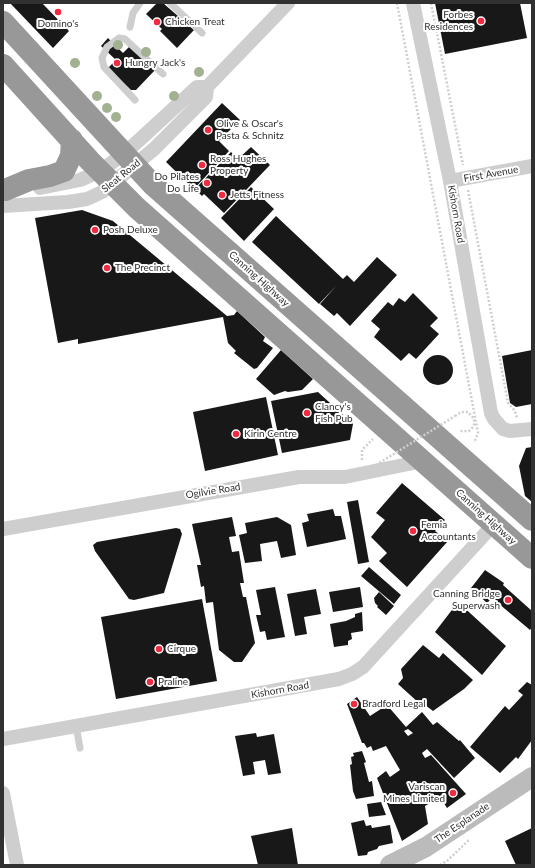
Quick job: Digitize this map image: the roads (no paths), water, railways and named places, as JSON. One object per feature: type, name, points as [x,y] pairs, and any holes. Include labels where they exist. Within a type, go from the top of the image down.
[{"type":"highway","name":"Canning Highway","points":[[3,22],[129,160],[176,206],[532,520]]},
{"type":"highway","name":"Canning Highway","points":[[3,65],[107,178],[143,213],[532,558]]},
{"type":"highway","points":[[4,195],[30,180],[50,176],[64,171],[71,156],[72,140]]},
{"type":"street","name":"Sleat Road","points":[[4,195],[35,205],[87,199],[102,192],[107,178],[129,160],[197,87],[207,87],[288,3]]},
{"type":"street","name":"Kishorn Road","points":[[413,3],[450,181],[491,412],[498,424],[510,431],[526,430]]},
{"type":"street","name":"First Avenue","points":[[450,181],[532,166]]},
{"type":"street","name":"Sleat Road","points":[[4,195],[85,179],[107,178]]},
{"type":"street","name":"Ogilvie Road","points":[[3,529],[155,501],[299,477],[345,477],[423,461]]},
{"type":"street","name":"Kishorn Road","points":[[3,739],[339,679],[352,674],[363,667],[494,524]]},
{"type":"street","name":"The Esplanade","points":[[390,865],[426,847],[532,777]]},
{"type":"street","points":[[3,793],[7,836],[17,865]]},
{"type":"lane","points":[[130,27],[133,13],[140,3]]},
{"type":"lane","points":[[170,3],[202,34]]},
{"type":"lane","points":[[135,100],[104,67],[102,58],[108,47],[119,38],[125,39],[162,74]]},
{"type":"lane","points":[[76,726],[80,748]]},
{"type":"place","name":"Domino's","points":[[58,12]]},
{"type":"place","name":"Forbes Residences","points":[[481,21]]},
{"type":"place","name":"Chicken Treat","points":[[157,22]]},
{"type":"place","name":"Hungry Jack's","points":[[117,63]]},
{"type":"place","name":"Olive & Oscar's Pasta & Schnitz","points":[[208,130]]},
{"type":"place","name":"Ross Hughes Property","points":[[202,165]]},
{"type":"place","name":"Do Pilates Do Life","points":[[207,183]]},
{"type":"place","name":"Jetts Fitness","points":[[222,195]]},
{"type":"place","name":"Posh Deluxe","points":[[95,230]]},
{"type":"place","name":"The Precinct","points":[[107,268]]},
{"type":"place","name":"Clancy's Fish Pub","points":[[307,413]]},
{"type":"place","name":"Kirin Centre","points":[[236,434]]},
{"type":"place","name":"Femia Accountants","points":[[413,531]]},
{"type":"place","name":"Canning Bridge Superwash","points":[[508,600]]},
{"type":"place","name":"Cirque","points":[[159,649]]},
{"type":"place","name":"Praline","points":[[150,682]]},
{"type":"place","name":"Bradford Legal","points":[[354,704]]},
{"type":"place","name":"Variscan Mines Limited","points":[[453,793]]}]
